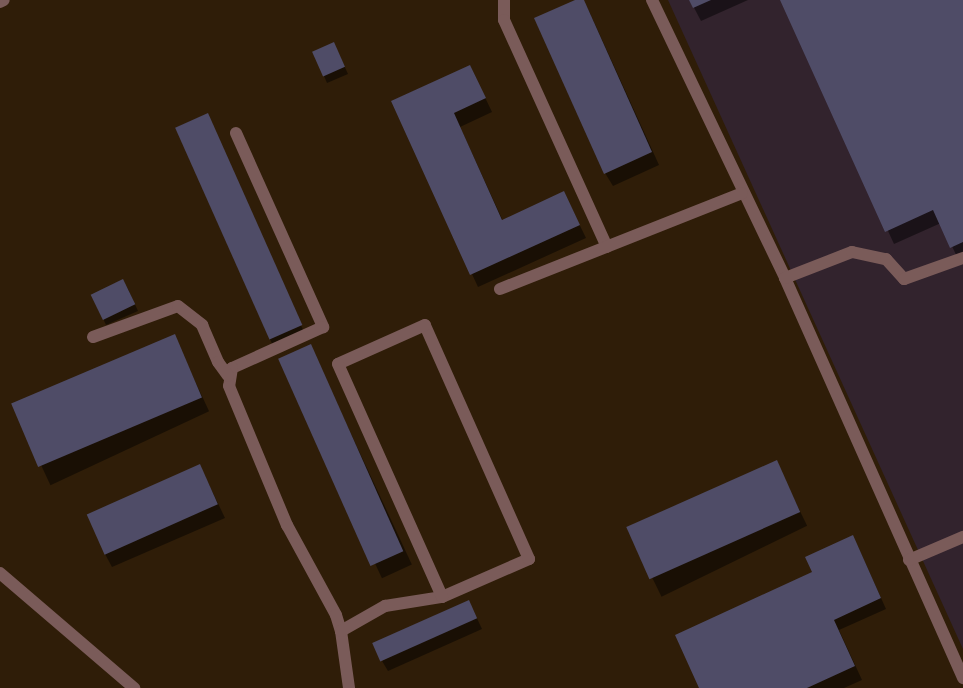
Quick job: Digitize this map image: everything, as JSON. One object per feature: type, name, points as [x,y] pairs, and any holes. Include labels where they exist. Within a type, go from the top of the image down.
[{"type":"street","points":[[0,2],[4,0]]},
{"type":"street","points":[[504,0],[504,20],[607,246]]},
{"type":"street","points":[[652,0],[742,193],[785,278],[963,678]]},
{"type":"street","points":[[230,372],[323,327],[236,133]]},
{"type":"street","points":[[500,289],[742,193]]},
{"type":"street","points":[[785,278],[852,252],[886,260],[904,280],[963,258]]},
{"type":"street","points":[[93,337],[178,306],[202,325],[218,362],[230,372]]},
{"type":"street","points":[[341,631],[385,606],[442,597],[529,559],[425,325],[338,364],[442,597]]},
{"type":"street","points":[[230,372],[229,386],[287,525],[341,631],[349,688]]},
{"type":"street","points":[[909,560],[963,538]]},
{"type":"street","points":[[0,574],[134,688]]},
{"type":"shaded area","points":[[668,0],[963,0],[963,649]]},
{"type":"building","points":[[575,0],[584,0],[652,152],[604,174],[534,18]]},
{"type":"building","points":[[689,0],[711,0],[693,8]]},
{"type":"building","points":[[780,0],[963,0],[963,242],[950,248],[933,210],[885,232]]},
{"type":"building","points":[[334,42],[345,67],[323,76],[312,52]]},
{"type":"building","points":[[470,65],[486,98],[454,113],[502,220],[564,191],[580,225],[470,275],[391,101]]},
{"type":"building","points":[[208,113],[302,325],[269,340],[175,128]]},
{"type":"building","points":[[123,279],[135,304],[103,320],[91,295]]},
{"type":"building","points":[[175,334],[202,398],[38,467],[11,404]]},
{"type":"building","points":[[311,344],[403,551],[370,566],[278,359]]},
{"type":"building","points":[[777,460],[800,512],[649,579],[626,527]]},
{"type":"building","points":[[200,464],[218,504],[105,555],[87,514]]},
{"type":"building","points":[[853,535],[881,598],[834,620],[855,666],[807,688],[699,688],[675,635],[812,572],[805,557]]},
{"type":"building","points":[[469,600],[477,618],[380,661],[372,643]]}]
